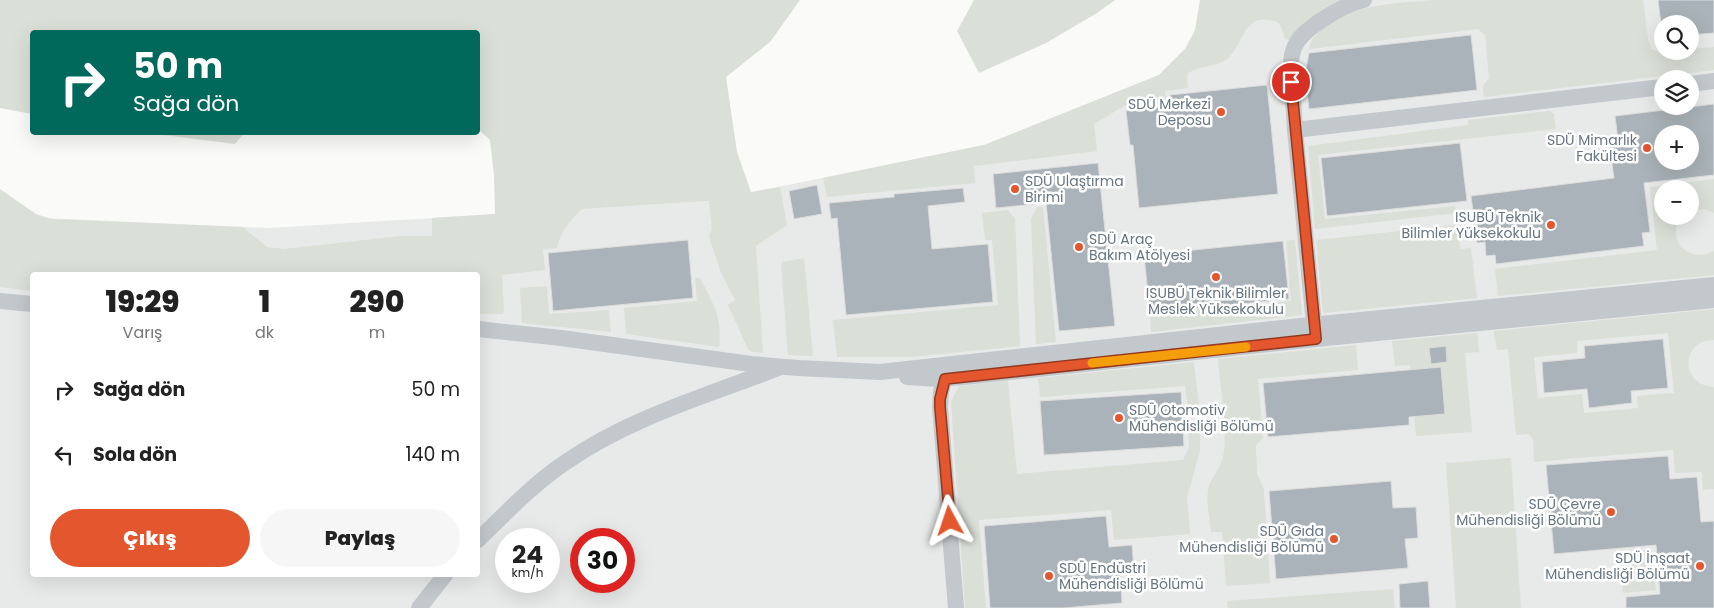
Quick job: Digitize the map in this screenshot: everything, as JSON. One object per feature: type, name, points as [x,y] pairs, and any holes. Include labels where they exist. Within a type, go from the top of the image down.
[{"type":"street","points":[[1315,332],[1295,130],[1291,66],[1292,52],[1296,42],[1307,31],[1349,4],[1364,0]]},
{"type":"street","points":[[1699,83],[1714,81]]},
{"type":"street","points":[[1295,130],[1654,88]]},
{"type":"street","points":[[480,329],[782,367],[880,372],[915,378],[946,372],[1315,332],[1714,285]]},
{"type":"street","points":[[1315,332],[1714,300]]},
{"type":"street","points":[[0,301],[30,304]]},
{"type":"street","points":[[480,538],[523,496],[565,462],[602,440],[643,420],[782,367]]},
{"type":"street","points":[[946,372],[940,407],[956,608]]},
{"type":"street","points":[[419,608],[443,577]]},
{"type":"shaded area","points":[[0,0],[800,0],[770,42],[726,77],[737,152],[751,192],[780,187],[787,225],[756,246],[763,353],[749,351],[728,305],[735,300],[720,270],[709,236],[712,229],[709,201],[582,209],[563,231],[557,248],[543,250],[545,270],[502,275],[503,314],[480,314],[480,272],[30,272],[30,291],[0,287],[0,189],[36,214],[51,219],[242,227],[267,247],[284,249],[401,236],[432,236],[432,218],[495,214],[494,175],[490,140],[480,131],[480,30],[30,30],[30,114],[0,108]]},
{"type":"shaded area","points":[[974,0],[1115,0],[1097,13],[1046,43],[979,73],[957,31]]},
{"type":"shaded area","points":[[1200,0],[1341,0],[1290,40],[1285,39],[1278,22],[1257,21],[1246,31],[1226,60],[1188,73],[1188,88],[1165,91],[1166,101],[1124,106],[1094,124],[1097,151],[974,166],[975,183],[827,197],[823,178],[984,145],[1159,75],[1185,49],[1195,30]]},
{"type":"shaded area","points":[[1234,0],[1714,0],[1714,608],[0,608],[0,216],[270,228],[709,201],[984,145],[1159,75]]},
{"type":"shaded area","points":[[1433,0],[1643,0],[1648,39],[1651,49],[1654,50],[1654,60],[1699,60],[1699,48],[1714,47],[1714,70],[1699,72],[1699,70],[1654,70],[1654,77],[1484,97],[1483,86],[1489,78],[1485,35],[1478,29],[1309,49],[1315,36],[1333,21],[1346,14],[1389,4]]},
{"type":"shaded area","points":[[1550,111],[1554,114],[1556,129],[1318,155],[1325,219],[1455,206],[1456,213],[1315,229],[1308,146],[1468,125],[1468,120]]},
{"type":"shaded area","points":[[164,135],[242,135],[235,144]]},
{"type":"shaded area","points":[[1714,179],[1714,213],[1705,209],[1699,209],[1699,181]]},
{"type":"shaded area","points":[[1654,186],[1654,223],[1650,187]]},
{"type":"shaded area","points":[[1037,207],[1043,207],[1056,342],[1036,344],[1031,219]]},
{"type":"shaded area","points":[[1008,210],[1015,219],[1020,346],[911,357],[837,357],[833,320],[998,305],[992,240],[985,240],[982,213]]},
{"type":"shaded area","points":[[1457,225],[1460,249],[1471,248],[1477,298],[1323,313],[1316,240]]},
{"type":"shaded area","points":[[1654,225],[1677,225],[1678,241],[1688,252],[1696,255],[1714,251],[1714,275],[1498,296],[1495,269],[1657,250]]},
{"type":"shaded area","points":[[1295,240],[1302,315],[1151,332],[1150,316],[1291,301],[1286,241]]},
{"type":"shaded area","points":[[804,258],[813,356],[788,355],[781,265],[783,262]]},
{"type":"shaded area","points":[[695,278],[700,278],[716,311],[720,328],[719,347],[626,334],[624,308],[697,301]]},
{"type":"shaded area","points":[[547,286],[549,314],[609,310],[611,332],[522,323],[520,288]]},
{"type":"shaded area","points":[[1714,309],[1714,340],[1703,342],[1695,347],[1690,354],[1689,362],[1690,371],[1695,379],[1703,384],[1714,387],[1714,489],[1703,490],[1702,472],[1675,473],[1673,450],[1534,462],[1533,439],[1528,434],[1516,435],[1508,349],[1497,350],[1494,331]],"holes":[[[1668,333],[1674,393],[1637,396],[1638,408],[1584,413],[1582,394],[1538,398],[1534,357],[1577,353],[1577,341]]]},
{"type":"shaded area","points":[[1477,333],[1479,352],[1465,353],[1472,432],[1416,436],[1410,365],[1395,366],[1392,341]]},
{"type":"shaded area","points":[[1356,345],[1358,370],[1258,379],[1263,438],[1256,446],[1257,473],[1264,490],[1270,583],[1226,586],[1222,532],[1211,532],[1208,503],[1209,486],[1220,465],[1225,440],[1218,359]]},
{"type":"shaded area","points":[[1194,362],[1199,407],[1188,408],[1185,386],[1040,397],[1038,378]]},
{"type":"shaded area","points":[[1008,381],[1017,474],[1183,460],[1189,448],[1188,429],[1200,428],[1200,451],[1187,497],[1190,534],[1114,540],[1111,510],[979,520],[986,608],[965,608],[951,402],[959,386]]},
{"type":"shaded area","points":[[1511,458],[1521,608],[1456,608],[1446,463]]},
{"type":"shaded area","points":[[1652,550],[1656,590],[1623,593],[1620,552]]},
{"type":"shaded area","points":[[1393,589],[1395,608],[1228,608],[1227,601]]},
{"type":"building","points":[[1658,0],[1714,0],[1714,33],[1699,34],[1699,15],[1660,15]]},
{"type":"building","points":[[1471,35],[1477,90],[1309,109],[1305,74],[1309,53]]},
{"type":"building","points":[[1267,85],[1278,194],[1139,208],[1133,145],[1130,145],[1126,111],[1172,106],[1170,95]]},
{"type":"building","name":"ISUBÜ Teknik Bilimler Yüksekokulu","points":[[1714,104],[1714,175],[1654,180],[1654,182],[1644,183],[1650,232],[1642,233],[1644,246],[1496,264],[1495,255],[1486,256],[1485,242],[1477,243],[1471,196],[1614,178],[1609,142],[1618,140],[1615,116],[1654,111],[1654,115],[1699,115],[1699,106]]},
{"type":"building","points":[[1460,143],[1467,201],[1327,216],[1321,158]]},
{"type":"building","name":"SDÜ Araç Bakım Atölyesi","points":[[1098,163],[1115,326],[1059,331],[1046,203],[996,208],[993,174]]},
{"type":"building","points":[[817,185],[822,214],[794,219],[789,191]]},
{"type":"building","points":[[963,188],[965,202],[928,206],[932,249],[988,244],[993,302],[846,315],[837,218],[831,219],[829,203],[894,197],[894,194]]},
{"type":"building","points":[[688,240],[693,298],[553,311],[548,253]]},
{"type":"building","name":"ISUBÜ Teknik Bilimler Meslek Yüksekokulu","points":[[1283,241],[1289,299],[1150,313],[1144,255]]},
{"type":"building","points":[[1663,339],[1668,388],[1631,391],[1632,403],[1589,408],[1587,389],[1544,393],[1542,362],[1585,358],[1584,346]]},
{"type":"building","points":[[1446,346],[1447,362],[1431,364],[1429,348]]},
{"type":"building","points":[[1441,367],[1445,414],[1409,417],[1409,425],[1268,437],[1263,383]]},
{"type":"building","name":"SDÜ Otomotiv Mühendisliği Bölümü","points":[[1181,392],[1184,446],[1044,455],[1040,401]]},
{"type":"building","name":"SDÜ Çevre Mühendisliği Bölümü","points":[[1668,456],[1670,479],[1697,477],[1701,522],[1714,521],[1714,608],[1626,608],[1626,597],[1660,594],[1656,545],[1554,554],[1546,465]]},
{"type":"building","name":"SDÜ Gıda Mühendisliği Bölümü","points":[[1391,481],[1393,508],[1416,507],[1418,538],[1405,539],[1408,568],[1276,579],[1269,491]]},
{"type":"building","name":"SDÜ Endüstri Mühendisliği Bölümü","points":[[1106,516],[1109,547],[1132,545],[1134,571],[1120,572],[1122,603],[1063,608],[990,608],[984,526]]},
{"type":"building","points":[[1428,581],[1430,608],[1400,608],[1399,584]]},
{"type":"slow traffic","points":[[1092,363],[1246,347]]},
{"type":"place","name":"SDÜ Merkezi Deposu","points":[[1221,112]]},
{"type":"place","name":"SDÜ Mimarlık Fakültesi","points":[[1647,148]]},
{"type":"place","name":"SDÜ Ulaştırma Birimi","points":[[1015,189]]},
{"type":"place","name":"ISUBÜ Teknik Bilimler Yüksekokulu","points":[[1551,225]]},
{"type":"place","name":"SDÜ Araç Bakım Atölyesi","points":[[1079,247]]},
{"type":"place","name":"ISUBÜ Teknik Bilimler Meslek Yüksekokulu","points":[[1216,277]]},
{"type":"place","name":"SDÜ Otomotiv Mühendisliği Bölümü","points":[[1119,418]]},
{"type":"place","name":"SDÜ Çevre Mühendisliği Bölümü","points":[[1611,512]]},
{"type":"place","name":"SDÜ Gıda Mühendisliği Bölümü","points":[[1334,539]]},
{"type":"place","name":"SDÜ İnşaat Mühendisliği Bölümü","points":[[1700,566]]},
{"type":"place","name":"SDÜ Endüstri Mühendisliği Bölümü","points":[[1049,576]]},
{"type":"route","points":[[950,521],[940,407],[941,392],[945,379],[1316,339],[1291,82]]}]
